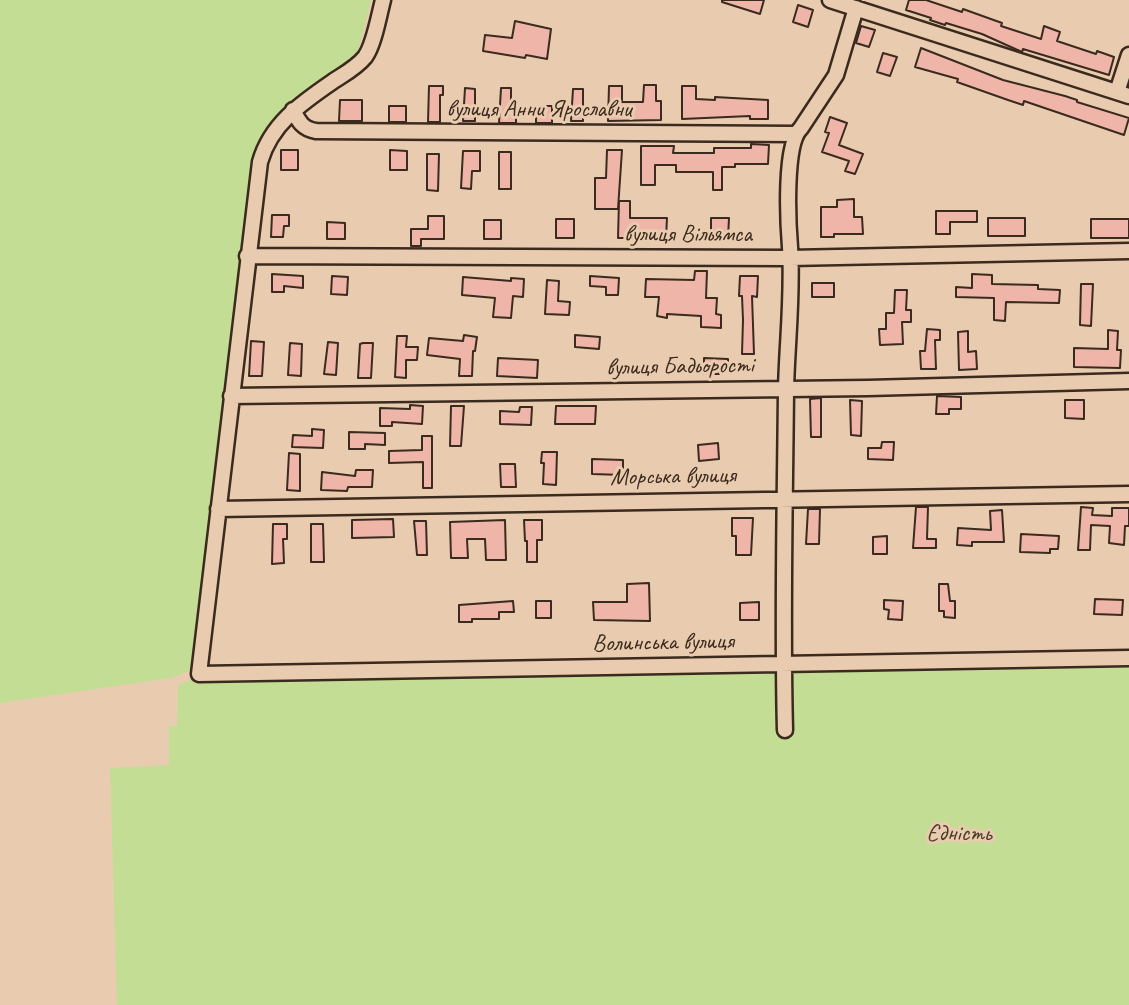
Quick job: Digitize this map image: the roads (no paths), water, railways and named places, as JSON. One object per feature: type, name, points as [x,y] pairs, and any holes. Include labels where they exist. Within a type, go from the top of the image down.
[{"type":"street","points":[[218,509],[247,256],[264,148],[293,110],[357,66],[368,54],[383,0]]},
{"type":"street","points":[[830,0],[1123,94],[1129,55]]},
{"type":"street","points":[[786,730],[784,664],[790,258],[788,211],[795,134],[836,75],[856,8]]},
{"type":"street","name":"вулиця Анни Ярославни","points":[[293,110],[301,125],[307,130],[316,131],[795,134]]},
{"type":"street","name":"вулиця Вільямса","points":[[247,256],[790,258],[1129,251]]},
{"type":"street","name":"вулиця Бадьорості","points":[[231,396],[1129,381]]},
{"type":"street","name":"Морська вулиця","points":[[218,509],[1129,494]]},
{"type":"street","name":"Волинська вулиця","points":[[218,509],[199,674],[1129,657]]},
{"type":"park label","name":"Єдність","points":[[959,834]]}]
